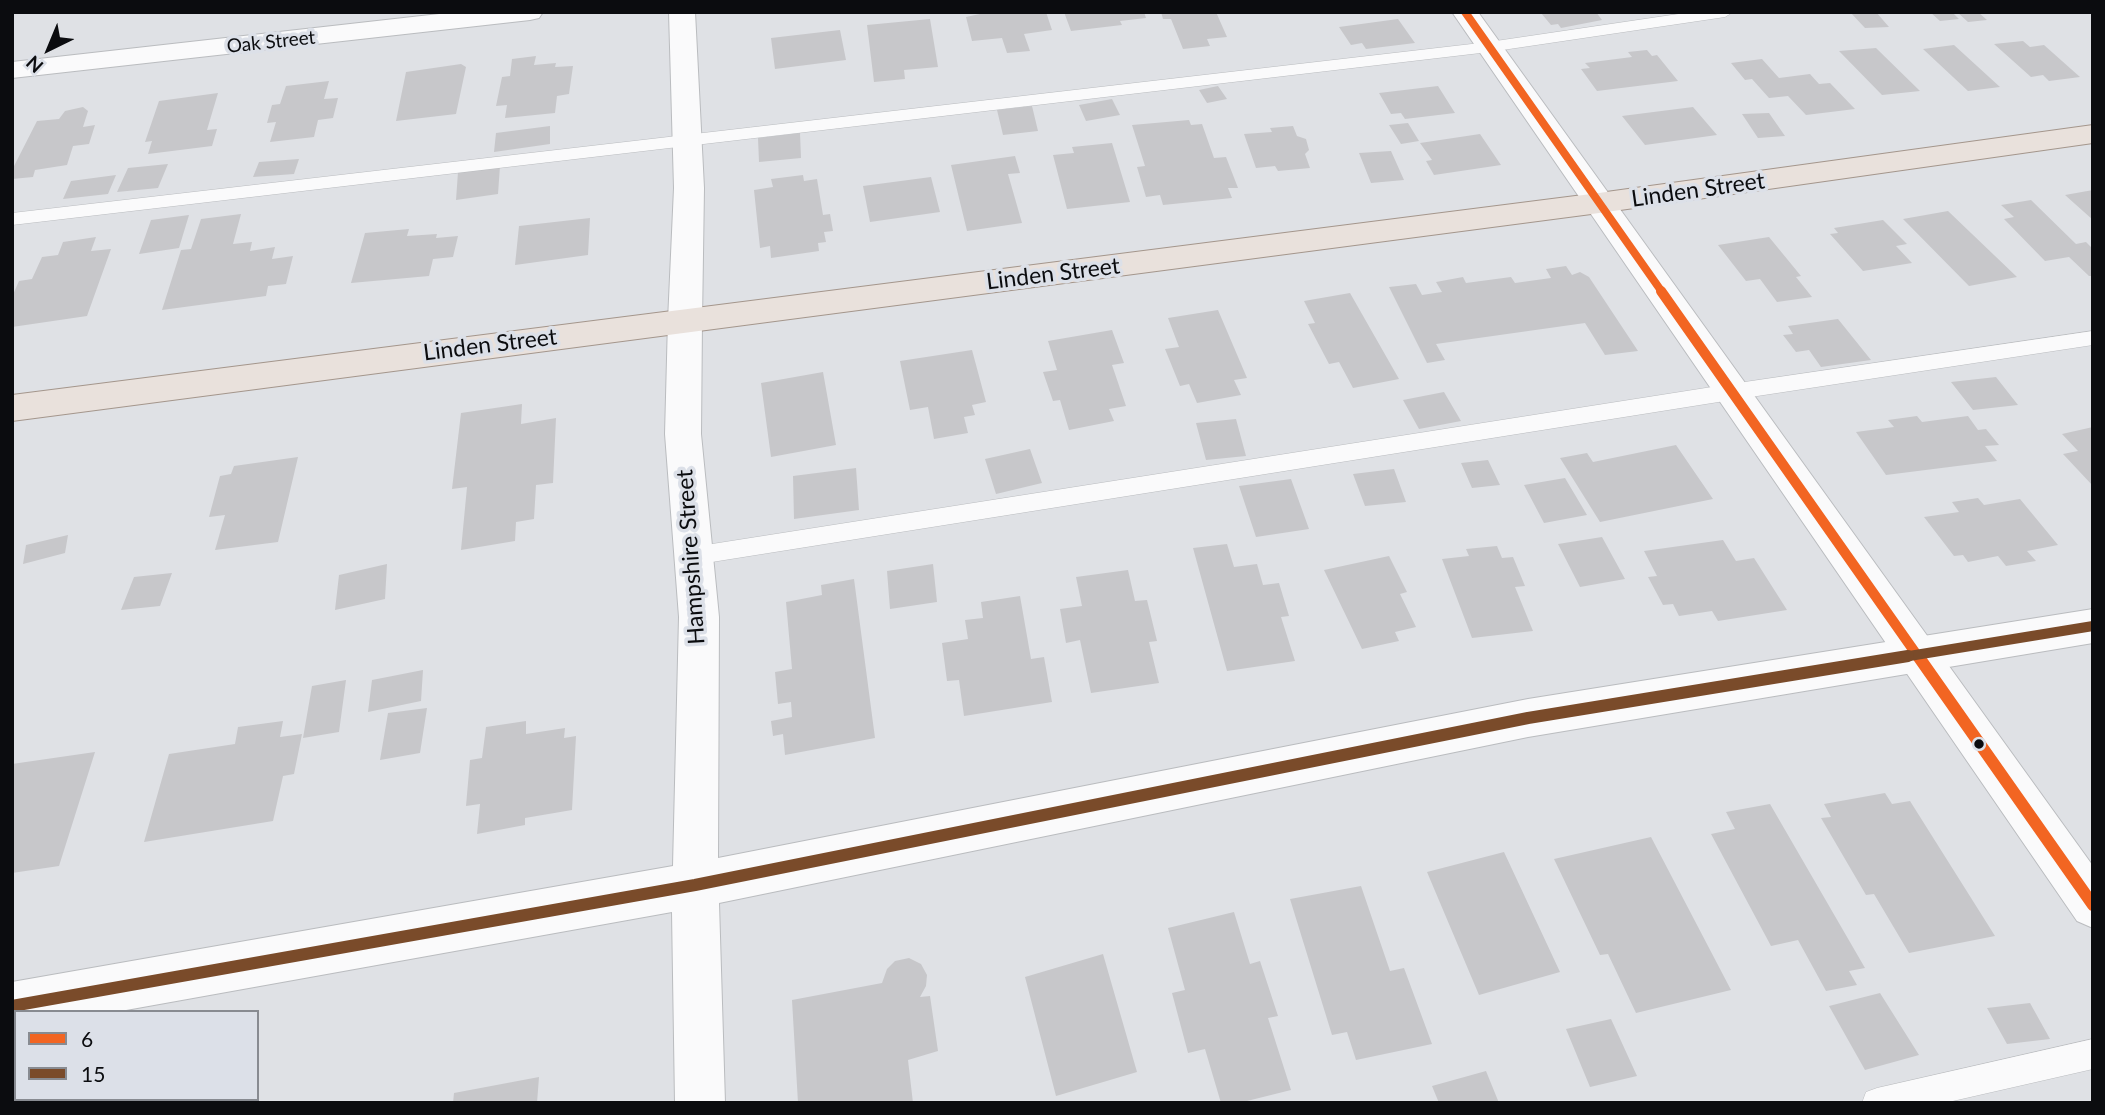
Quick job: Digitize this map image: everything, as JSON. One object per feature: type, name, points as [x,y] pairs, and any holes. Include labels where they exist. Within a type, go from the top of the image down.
[{"type":"main road","name":"Linden Street","points":[[12,408],[1599,203],[2093,134]]},
{"type":"street","name":"Oak Street","points":[[12,71],[530,12]]},
{"type":"street","name":"Hampshire Street","points":[[681,12],[689,188],[683,434],[699,617],[695,885],[700,1103]]},
{"type":"street","points":[[1465,12],[2093,905]]},
{"type":"street","points":[[12,1006],[695,885],[1528,718],[2093,626]]},
{"type":"lane","points":[[12,219],[1489,47],[1725,12]]},
{"type":"lane","points":[[693,556],[1731,392],[2093,338]]},
{"type":"lane","points":[[1877,1103],[2093,1054]]},
{"type":"building","points":[[989,12],[1046,12],[1052,30],[1024,34],[1030,51],[1007,53],[1002,38],[972,41],[966,17]]},
{"type":"building","points":[[1064,12],[1144,12],[1146,18],[1120,21],[1122,25],[1071,31]]},
{"type":"building","points":[[1161,12],[1216,12],[1227,37],[1207,39],[1210,46],[1183,49],[1171,19],[1163,19]]},
{"type":"building","points":[[1596,12],[1602,20],[1561,28],[1558,24],[1551,25],[1541,13]]},
{"type":"building","points":[[1850,12],[1876,12],[1889,27],[1865,28]]},
{"type":"building","points":[[1930,12],[1952,12],[1959,19],[1940,21]]},
{"type":"building","points":[[1957,12],[1978,12],[1987,20],[1968,22]]},
{"type":"building","points":[[930,19],[938,67],[904,70],[905,79],[874,82],[867,25]]},
{"type":"building","points":[[1398,19],[1415,43],[1366,49],[1362,43],[1351,45],[1339,27]]},
{"type":"building","points":[[840,30],[846,60],[775,69],[771,38]]},
{"type":"building","points":[[2023,41],[2030,47],[2044,45],[2080,77],[2049,81],[2043,75],[2031,77],[1994,44]]},
{"type":"building","points":[[1954,45],[2000,87],[1968,91],[1923,49]]},
{"type":"building","points":[[1876,48],[1920,91],[1882,95],[1839,51]]},
{"type":"building","points":[[1647,50],[1652,56],[1657,55],[1678,81],[1597,91],[1581,69],[1590,68],[1585,63],[1632,57],[1628,52]]},
{"type":"building","points":[[536,56],[534,65],[556,63],[555,67],[573,66],[569,94],[557,96],[555,113],[505,118],[507,105],[496,106],[502,77],[510,76],[512,59]]},
{"type":"building","points":[[1762,59],[1779,78],[1810,74],[1819,84],[1830,83],[1855,109],[1806,115],[1788,96],[1769,98],[1752,79],[1745,80],[1731,63]]},
{"type":"building","points":[[461,64],[466,67],[456,114],[396,121],[406,72]]},
{"type":"building","points":[[329,81],[324,99],[338,98],[333,118],[318,120],[314,137],[270,142],[276,122],[267,123],[272,105],[280,104],[286,86]]},
{"type":"building","points":[[1218,86],[1227,99],[1207,103],[1199,90]]},
{"type":"building","points":[[1438,86],[1455,113],[1405,119],[1401,113],[1391,114],[1379,93]]},
{"type":"building","points":[[218,93],[207,130],[217,129],[212,146],[148,154],[152,141],[145,142],[159,101]]},
{"type":"building","points":[[1112,99],[1120,115],[1086,121],[1079,105]]},
{"type":"building","points":[[1032,106],[1038,131],[1003,135],[997,110]]},
{"type":"building","points":[[83,107],[88,111],[83,127],[95,125],[89,144],[73,146],[67,165],[35,170],[33,177],[12,179],[12,170],[37,121],[59,119],[65,111]]},
{"type":"building","points":[[1693,107],[1717,135],[1645,145],[1622,116]]},
{"type":"building","points":[[1769,113],[1785,136],[1758,138],[1742,114]]},
{"type":"building","points":[[1189,120],[1191,125],[1202,124],[1214,158],[1226,157],[1238,188],[1228,188],[1232,198],[1163,205],[1160,195],[1146,197],[1137,167],[1145,166],[1132,125]]},
{"type":"building","points":[[1408,123],[1419,141],[1401,144],[1389,125]]},
{"type":"building","points":[[550,126],[550,144],[494,152],[496,133]]},
{"type":"building","points":[[1293,126],[1297,136],[1306,139],[1309,150],[1305,154],[1310,168],[1278,171],[1275,166],[1256,168],[1244,134],[1272,132],[1270,128]]},
{"type":"building","points":[[800,133],[801,158],[759,162],[758,138]]},
{"type":"building","points":[[1480,134],[1501,165],[1434,175],[1426,161],[1432,160],[1420,143]]},
{"type":"building","points":[[1112,143],[1130,202],[1067,209],[1053,155],[1074,153],[1072,147]]},
{"type":"building","points":[[1391,151],[1404,180],[1371,183],[1359,153]]},
{"type":"building","points":[[1015,156],[1020,173],[1008,174],[1022,223],[967,231],[951,165]]},
{"type":"building","points":[[299,159],[294,174],[253,177],[259,162]]},
{"type":"building","points":[[168,164],[158,188],[117,192],[128,168]]},
{"type":"building","points":[[500,166],[498,194],[456,200],[458,172]]},
{"type":"building","points":[[116,175],[108,194],[63,199],[71,181]]},
{"type":"building","points":[[803,175],[804,181],[817,179],[823,215],[830,214],[833,231],[824,232],[826,242],[818,243],[819,251],[771,258],[770,246],[760,248],[754,190],[773,187],[771,179]]},
{"type":"building","points":[[931,177],[940,212],[870,222],[863,186]]},
{"type":"building","points":[[2093,190],[2093,220],[2065,195]]},
{"type":"building","points":[[2031,200],[2076,244],[2086,242],[2093,249],[2093,276],[2089,276],[2069,257],[2045,261],[2004,219],[2014,217],[2001,205]]},
{"type":"building","points":[[1948,211],[2017,277],[1969,286],[1903,219]]},
{"type":"building","points":[[241,214],[233,244],[252,242],[250,251],[275,247],[272,259],[293,256],[286,284],[268,286],[266,296],[162,310],[181,250],[191,249],[201,219]]},
{"type":"building","points":[[189,215],[179,248],[139,254],[151,220]]},
{"type":"building","points":[[590,218],[588,255],[515,265],[519,226]]},
{"type":"building","points":[[1883,220],[1907,244],[1896,246],[1912,263],[1863,271],[1830,234],[1838,233],[1834,228]]},
{"type":"building","points":[[409,229],[407,236],[458,236],[453,257],[433,259],[429,276],[351,283],[365,233]]},
{"type":"building","points":[[96,237],[91,251],[111,249],[87,316],[12,327],[12,297],[19,281],[32,279],[42,257],[58,255],[63,242]]},
{"type":"building","points":[[1769,237],[1801,276],[1796,277],[1812,297],[1777,302],[1760,279],[1746,281],[1718,245]]},
{"type":"building","points":[[1566,266],[1572,275],[1580,272],[1589,277],[1638,351],[1605,355],[1585,323],[1436,344],[1445,360],[1427,363],[1389,287],[1416,284],[1422,295],[1442,292],[1436,282],[1463,277],[1466,283],[1511,277],[1515,283],[1551,278],[1546,269]]},
{"type":"building","points":[[1350,293],[1399,379],[1353,388],[1339,362],[1329,364],[1308,324],[1315,323],[1304,301]]},
{"type":"building","points":[[1218,310],[1247,378],[1234,380],[1241,395],[1197,403],[1189,384],[1180,386],[1165,349],[1179,347],[1168,318]]},
{"type":"building","points":[[1838,319],[1871,360],[1821,367],[1809,350],[1796,352],[1783,335],[1793,334],[1788,326]]},
{"type":"building","points":[[1112,330],[1124,363],[1112,365],[1126,406],[1109,409],[1114,421],[1069,430],[1060,400],[1053,401],[1043,372],[1057,370],[1048,341]]},
{"type":"building","points":[[972,350],[986,402],[972,405],[975,415],[964,417],[968,433],[934,439],[928,407],[910,410],[900,361]]},
{"type":"building","points":[[823,372],[836,445],[771,457],[761,383]]},
{"type":"building","points":[[1996,377],[2018,405],[1973,410],[1951,382]]},
{"type":"building","points":[[1444,392],[1461,421],[1419,429],[1403,400]]},
{"type":"building","points":[[522,404],[521,424],[556,418],[553,483],[536,485],[534,519],[516,522],[515,541],[461,550],[467,487],[452,489],[461,413]]},
{"type":"building","points":[[1917,416],[1922,422],[1968,416],[1978,430],[1986,429],[1999,445],[1985,446],[1997,461],[1886,475],[1856,432],[1894,427],[1888,420]]},
{"type":"building","points":[[1236,419],[1246,456],[1206,460],[1196,423]]},
{"type":"building","points":[[2093,427],[2093,486],[2063,454],[2078,451],[2062,434]]},
{"type":"building","points":[[1676,445],[1713,499],[1600,522],[1560,458],[1587,453],[1593,462]]},
{"type":"building","points":[[1030,449],[1042,483],[996,494],[985,459]]},
{"type":"building","points":[[298,457],[278,542],[215,550],[225,515],[209,517],[220,476],[231,474],[234,466]]},
{"type":"building","points":[[1488,460],[1500,485],[1472,488],[1461,463]]},
{"type":"building","points":[[856,468],[859,510],[794,519],[793,476]]},
{"type":"building","points":[[1394,469],[1406,502],[1365,506],[1353,474]]},
{"type":"building","points":[[1565,478],[1587,515],[1544,523],[1524,485]]},
{"type":"building","points":[[1291,479],[1309,529],[1256,537],[1239,486]]},
{"type":"building","points":[[1978,498],[1984,505],[2020,499],[2058,545],[2027,551],[2036,561],[2006,566],[1998,556],[1968,562],[1963,555],[1954,556],[1924,517],[1959,512],[1952,502]]},
{"type":"building","points":[[68,535],[65,553],[23,564],[26,545]]},
{"type":"building","points":[[1602,537],[1625,579],[1580,587],[1558,544]]},
{"type":"building","points":[[1723,540],[1736,561],[1754,558],[1787,610],[1718,621],[1712,611],[1679,616],[1673,604],[1663,605],[1648,577],[1657,576],[1644,551]]},
{"type":"building","points":[[1227,544],[1234,567],[1257,564],[1263,585],[1279,583],[1289,616],[1281,617],[1295,661],[1227,671],[1193,548]]},
{"type":"building","points":[[1497,546],[1502,558],[1513,557],[1525,586],[1515,587],[1533,631],[1472,638],[1442,559],[1469,556],[1466,549]]},
{"type":"building","points":[[1389,556],[1407,592],[1400,594],[1416,627],[1395,632],[1399,641],[1362,649],[1324,570]]},
{"type":"building","points":[[387,564],[385,599],[335,610],[339,575]]},
{"type":"building","points":[[933,564],[937,602],[890,609],[887,571]]},
{"type":"building","points":[[1128,570],[1135,601],[1147,600],[1157,641],[1149,642],[1159,683],[1091,693],[1080,640],[1066,643],[1060,609],[1082,606],[1076,577]]},
{"type":"building","points":[[172,573],[160,606],[121,610],[134,577]]},
{"type":"building","points":[[854,579],[875,738],[785,755],[783,734],[773,736],[771,721],[792,717],[791,702],[778,704],[775,672],[792,669],[786,602],[822,595],[821,585]]},
{"type":"building","points":[[1020,596],[1031,659],[1044,657],[1052,702],[964,716],[959,680],[947,681],[942,643],[968,639],[965,620],[983,618],[981,602]]},
{"type":"building","points":[[423,670],[421,701],[368,712],[372,680]]},
{"type":"building","points":[[346,680],[339,732],[303,738],[312,686]]},
{"type":"building","points":[[427,708],[420,753],[380,760],[388,713]]},
{"type":"building","points":[[283,721],[280,737],[302,734],[294,774],[283,776],[273,821],[144,842],[169,754],[235,744],[238,727]]},
{"type":"building","points":[[526,721],[526,734],[565,728],[564,738],[576,736],[572,810],[525,818],[525,825],[477,834],[480,804],[466,806],[470,760],[482,758],[486,727]]},
{"type":"building","points":[[95,752],[59,866],[12,873],[12,764]]},
{"type":"building","points":[[1885,793],[1892,804],[1910,801],[1995,936],[1909,953],[1874,894],[1866,895],[1821,818],[1831,817],[1824,804]]},
{"type":"building","points":[[1770,804],[1865,968],[1849,971],[1857,985],[1826,991],[1798,940],[1771,946],[1711,834],[1735,829],[1726,812]]},
{"type":"building","points":[[1651,837],[1731,990],[1636,1013],[1608,954],[1600,955],[1554,859]]},
{"type":"building","points":[[1504,852],[1560,972],[1479,995],[1427,872]]},
{"type":"building","points":[[1361,886],[1390,971],[1404,968],[1432,1044],[1356,1060],[1347,1032],[1332,1035],[1290,899]]},
{"type":"building","points":[[1234,912],[1250,964],[1260,961],[1278,1016],[1268,1018],[1291,1090],[1239,1103],[1221,1103],[1205,1049],[1188,1053],[1172,993],[1185,990],[1168,928]]},
{"type":"building","points":[[1103,954],[1137,1072],[1056,1096],[1025,977]]},
{"type":"building","points":[[909,958],[921,964],[927,975],[926,986],[920,997],[930,996],[938,1051],[908,1060],[913,1103],[798,1103],[792,1000],[882,983],[887,969],[895,961]]},
{"type":"building","points":[[1880,993],[1919,1055],[1865,1070],[1829,1006]]},
{"type":"building","points":[[2030,1003],[2050,1039],[2007,1044],[1987,1008]]},
{"type":"building","points":[[1611,1019],[1637,1076],[1590,1087],[1566,1029]]},
{"type":"building","points":[[1486,1071],[1499,1103],[1439,1103],[1432,1086]]},
{"type":"building","points":[[539,1077],[537,1103],[453,1103],[454,1093]]},
{"type":"transit line","name":"6","points":[[1465,12],[2093,905]]},
{"type":"transit line","name":"15","points":[[12,1006],[695,885],[1528,718],[2093,626]]}]
